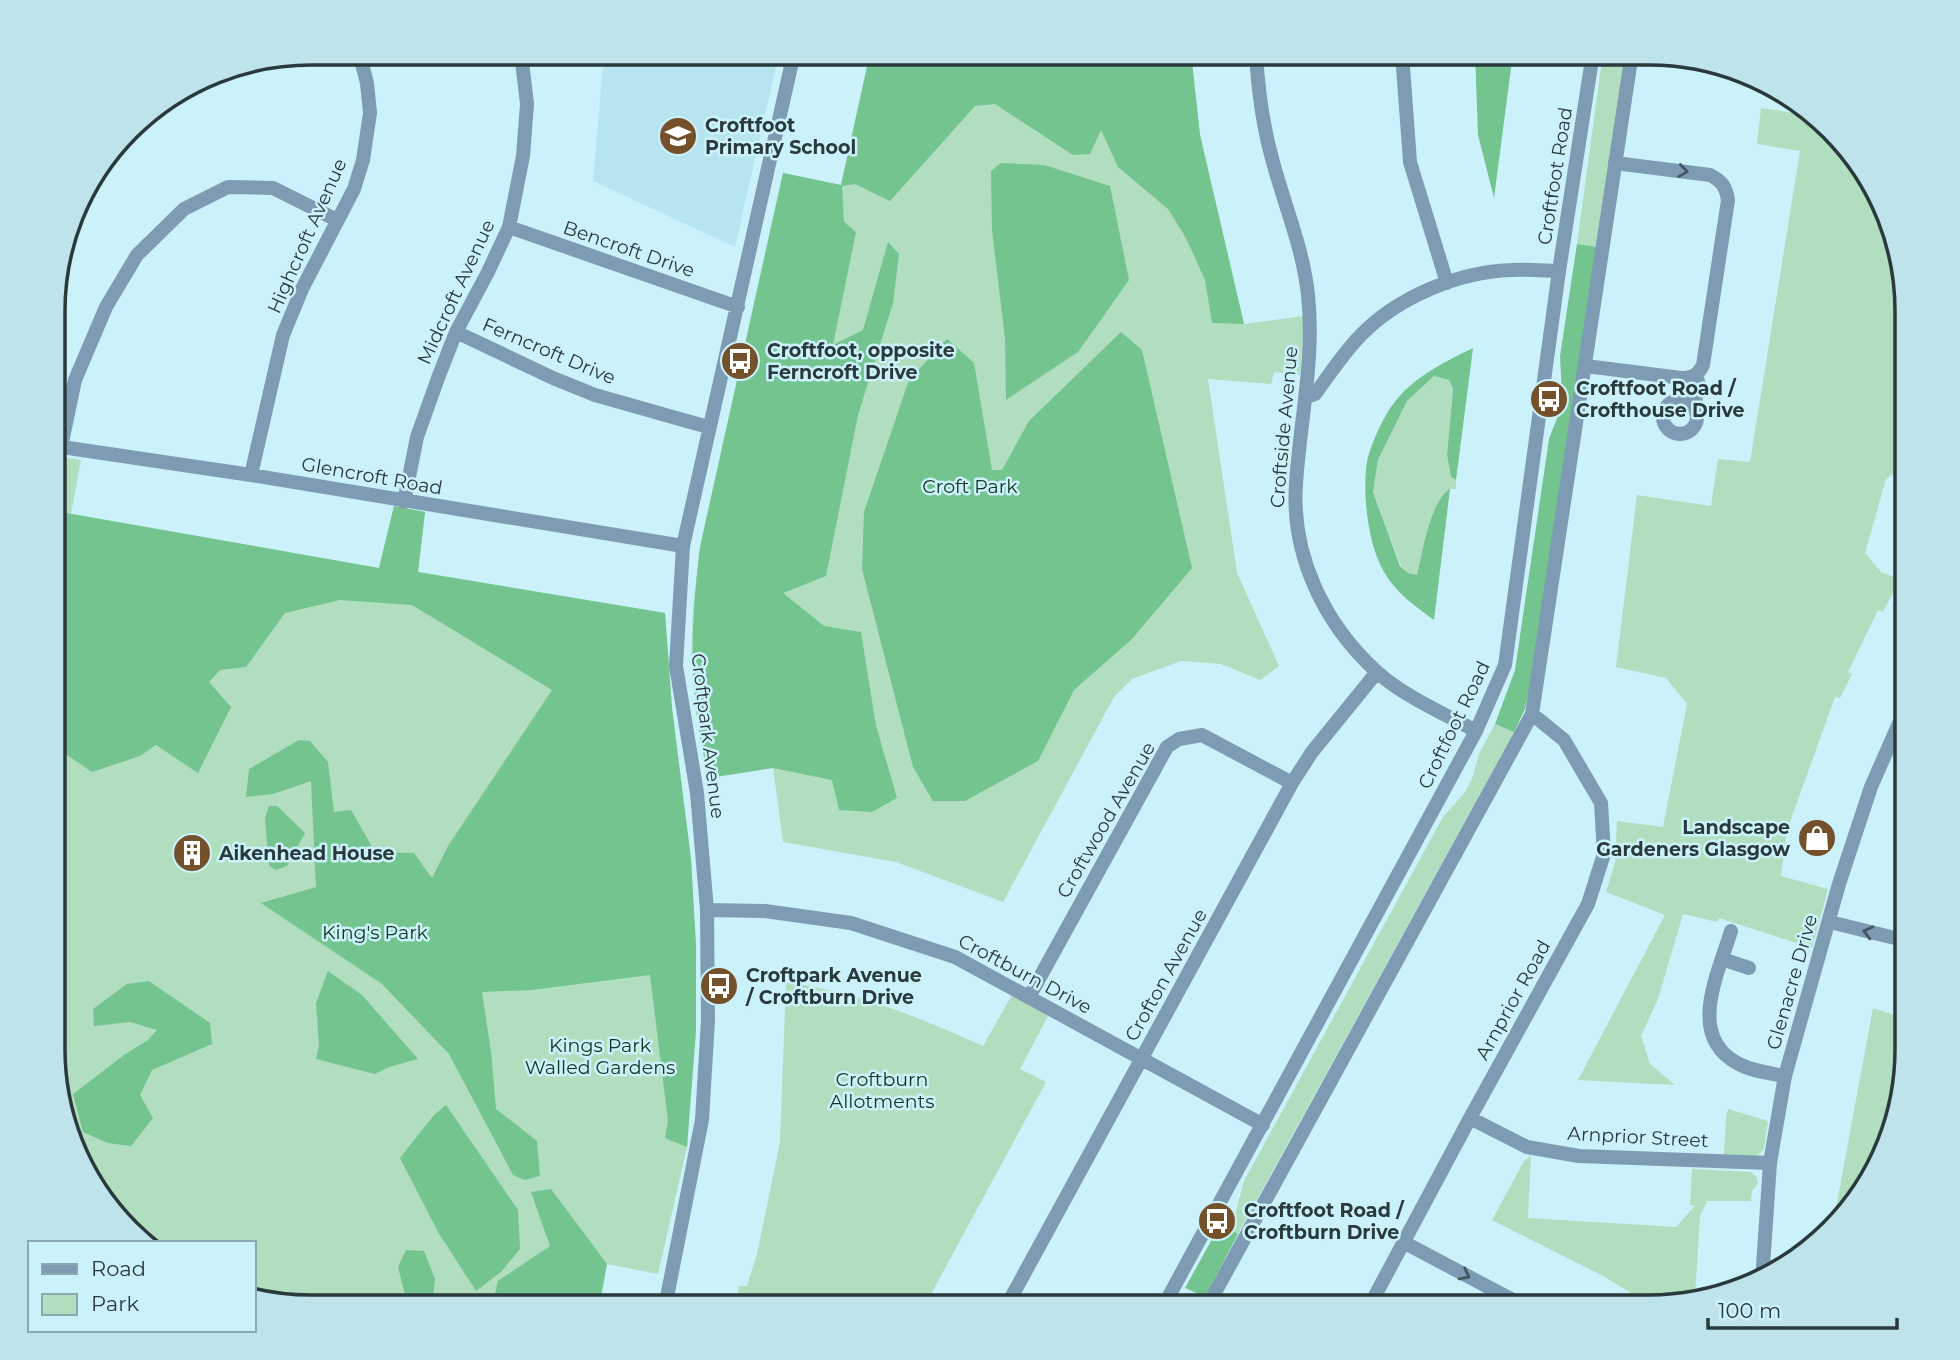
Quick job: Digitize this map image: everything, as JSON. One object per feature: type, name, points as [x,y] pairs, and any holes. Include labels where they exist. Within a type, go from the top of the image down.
[{"type":"street","name":"Highcroft Avenue","points":[[251,475],[283,335],[302,289],[354,189],[370,113],[362,65]]},
{"type":"street","name":"Midcroft Avenue","points":[[404,502],[417,437],[456,332],[509,227],[523,156],[527,104],[522,65]]},
{"type":"street","name":"Croftpark Avenue","points":[[667,1295],[702,1120],[708,1020],[707,910],[698,793],[676,666],[683,546],[791,65]]},
{"type":"street","name":"Croftside Avenue","points":[[1257,65],[1273,163],[1296,231],[1306,275],[1311,324],[1307,397],[1296,485],[1296,517],[1302,554],[1329,615],[1377,672],[1402,690],[1476,731]]},
{"type":"street","points":[[1403,65],[1410,162],[1447,283]]},
{"type":"street","name":"Croftfoot Road","points":[[1170,1295],[1476,731],[1505,665],[1559,271],[1592,65]]},
{"type":"street","points":[[1214,1295],[1532,714],[1630,65]]},
{"type":"street","points":[[1586,366],[1681,378],[1696,375],[1703,365],[1728,200],[1721,181],[1710,174],[1615,163]]},
{"type":"street","points":[[65,419],[75,380],[106,307],[137,254],[184,208],[228,187],[273,188],[337,220]]},
{"type":"street","name":"Bencroft Drive","points":[[509,227],[738,307]]},
{"type":"street","points":[[1307,397],[1315,394],[1362,334],[1402,303],[1447,283],[1479,274],[1510,270],[1559,271]]},
{"type":"street","name":"Ferncroft Drive","points":[[456,332],[595,395],[708,427]]},
{"type":"street","points":[[1694,406],[1698,395],[1696,375]]},
{"type":"street","name":"Glencroft Road","points":[[65,447],[683,546]]},
{"type":"street","name":"Crofton Avenue","points":[[1013,1295],[1292,783],[1312,752],[1377,672]]},
{"type":"street","name":"Arnprior Road","points":[[1376,1295],[1588,904],[1604,854],[1601,803],[1563,740],[1532,714]]},
{"type":"street","name":"Glenacre Drive","points":[[1763,1267],[1770,1163],[1785,1076],[1871,787],[1895,732]]},
{"type":"street","name":"Croftwood Avenue","points":[[1029,997],[1167,747],[1180,738],[1202,735],[1292,783]]},
{"type":"street","name":"Croftburn Drive","points":[[707,910],[765,911],[850,923],[955,957],[1264,1125]]},
{"type":"street","points":[[1830,922],[1895,939]]},
{"type":"street","points":[[1731,931],[1710,1000],[1708,1019],[1711,1036],[1722,1052],[1738,1064],[1785,1076]]},
{"type":"street","points":[[1723,959],[1749,968]]},
{"type":"street","name":"Arnprior Street","points":[[1470,1118],[1527,1147],[1579,1156],[1770,1163]]},
{"type":"street","points":[[1405,1243],[1503,1295]]},
{"type":"shaded area","name":"Croftfoot Primary School","points":[[603,65],[776,65],[735,247],[593,181]]},
{"type":"green space","name":"Croft Park","points":[[867,65],[1192,65],[1200,135],[1244,324],[1304,316],[1300,375],[1274,372],[1271,384],[1208,379],[1237,573],[1279,666],[1260,680],[1221,664],[1181,661],[1132,679],[1114,697],[1003,902],[896,862],[783,842],[773,767],[700,740],[691,662],[693,608],[700,547],[783,173],[841,185]]},
{"type":"green space","points":[[867,65],[1192,65],[1200,135],[1244,324],[1212,323],[1205,280],[1186,238],[1168,209],[1118,167],[1101,130],[1090,154],[1073,155],[995,104],[975,106],[890,201],[855,184],[842,186],[844,222],[856,232],[833,345],[863,330],[888,242],[899,254],[893,303],[858,415],[826,576],[783,593],[824,626],[861,632],[876,726],[897,798],[872,812],[839,810],[832,780],[773,768],[709,778],[694,691],[694,607],[700,547],[783,173],[841,185]]},
{"type":"green space","points":[[1475,65],[1511,65],[1494,198],[1478,135]]},
{"type":"green space","points":[[1601,65],[1624,65],[1597,247],[1577,244]]},
{"type":"green space","points":[[1761,108],[1799,116],[1823,137],[1854,174],[1877,217],[1887,247],[1895,295],[1895,473],[1886,479],[1865,553],[1881,572],[1895,577],[1895,589],[1883,612],[1878,610],[1848,672],[1852,674],[1840,698],[1835,697],[1787,830],[1781,876],[1828,889],[1812,948],[1719,918],[1717,922],[1683,914],[1658,999],[1641,1036],[1650,1064],[1675,1085],[1578,1080],[1665,915],[1606,892],[1615,863],[1617,821],[1663,827],[1687,704],[1666,678],[1616,667],[1637,495],[1711,506],[1718,459],[1750,462],[1800,151],[1757,144]]},
{"type":"green space","points":[[1001,163],[1044,165],[1110,186],[1129,280],[1078,352],[1006,400],[1005,338],[992,230],[991,171]]},
{"type":"green space","points":[[1577,244],[1597,247],[1531,682],[1525,709],[1514,732],[1495,724],[1515,670],[1549,439],[1562,396],[1560,356]]},
{"type":"green space","points":[[1121,332],[1142,350],[1192,568],[1132,639],[1074,690],[1038,761],[965,801],[933,801],[913,767],[862,569],[864,512],[909,380],[947,339],[974,363],[992,470],[1002,470],[1029,421]]},
{"type":"green space","points":[[1473,348],[1456,480],[1451,477],[1447,455],[1453,389],[1449,380],[1434,376],[1407,401],[1378,460],[1373,492],[1400,566],[1408,573],[1417,575],[1432,515],[1443,495],[1450,489],[1434,620],[1400,593],[1378,561],[1368,518],[1365,488],[1367,462],[1382,423],[1401,394],[1430,371]]},
{"type":"green space","points":[[1434,376],[1449,380],[1453,389],[1447,455],[1451,477],[1456,480],[1456,489],[1450,489],[1437,504],[1417,576],[1408,573],[1401,566],[1373,492],[1378,460],[1407,401]]},
{"type":"green space","name":"King's Park","points":[[65,458],[81,460],[71,514],[379,568],[394,506],[425,512],[418,572],[665,613],[672,708],[691,859],[696,946],[696,1030],[687,1147],[658,1274],[607,1264],[601,1295],[295,1295],[263,1291],[256,1289],[256,1241],[157,1241],[137,1223],[106,1186],[83,1143],[69,1097],[65,1065]]},
{"type":"green space","points":[[394,506],[425,512],[418,572],[665,613],[672,708],[691,859],[696,946],[696,1030],[687,1147],[665,1138],[668,1121],[650,975],[531,990],[482,992],[496,1109],[537,1141],[540,1176],[525,1180],[513,1175],[449,1054],[382,984],[261,903],[316,887],[311,781],[273,794],[246,797],[249,769],[299,740],[310,741],[328,762],[334,812],[351,810],[375,852],[414,853],[432,878],[448,846],[552,690],[412,605],[340,600],[285,613],[246,667],[220,670],[209,682],[231,707],[198,773],[156,745],[140,756],[92,772],[65,754],[65,513],[379,568]]},
{"type":"green space","points":[[1495,724],[1514,732],[1238,1234],[1226,1227],[1236,1211],[1244,1181],[1443,817],[1465,792],[1479,754]]},
{"type":"green space","points":[[269,806],[277,806],[305,833],[287,866],[276,870],[269,866],[265,818]]},
{"type":"green space","points":[[328,971],[362,995],[418,1059],[375,1074],[316,1059],[319,1045],[316,1003]]},
{"type":"green space","points":[[149,981],[210,1023],[212,1044],[152,1070],[140,1095],[153,1118],[131,1146],[108,1143],[83,1132],[73,1094],[148,1040],[157,1030],[130,1022],[94,1026],[93,1009],[127,984]]},
{"type":"green space","name":"Croftburn Allotments","points":[[786,982],[863,999],[983,1046],[1012,995],[1049,1014],[1020,1069],[1046,1082],[931,1295],[737,1295],[739,1286],[747,1286],[757,1254],[780,1142]]},
{"type":"green space","points":[[1873,1008],[1895,1015],[1895,1065],[1891,1097],[1870,1158],[1854,1186],[1836,1209]]},
{"type":"green space","points":[[446,1105],[518,1210],[520,1249],[501,1272],[476,1291],[438,1232],[400,1158],[434,1115]]},
{"type":"green space","points":[[1728,1109],[1768,1121],[1764,1149],[1757,1156],[1724,1155]]},
{"type":"green space","points":[[1531,1156],[1528,1218],[1676,1227],[1695,1206],[1690,1205],[1692,1169],[1750,1172],[1756,1176],[1758,1183],[1752,1191],[1751,1201],[1707,1201],[1700,1216],[1695,1291],[1630,1295],[1631,1293],[1603,1276],[1492,1220],[1524,1161]]},
{"type":"green space","points":[[551,1189],[607,1264],[601,1295],[495,1295],[498,1281],[550,1246],[531,1192]]},
{"type":"green space","points":[[1226,1227],[1238,1234],[1206,1295],[1201,1295],[1185,1288],[1211,1241]]},
{"type":"green space","points":[[406,1250],[424,1251],[435,1279],[433,1295],[405,1295],[398,1267]]},
{"type":"place","name":"Croftfoot Primary School","points":[[678,136]]},
{"type":"place","name":"Croftfoot, opposite Ferncroft Drive","points":[[740,361]]},
{"type":"place","name":"Croftfoot Road / Crofthouse Drive","points":[[1549,399]]},
{"type":"place","name":"Landscape Gardeners Glasgow","points":[[1817,838]]},
{"type":"place","name":"Aikenhead House","points":[[192,853]]},
{"type":"place","name":"Croftpark Avenue / Croftburn Drive","points":[[719,986]]},
{"type":"place","name":"Croftfoot Road / Croftburn Drive","points":[[1217,1221]]},
{"type":"park label","name":"Kings Park Walled Gardens","points":[[600,1056]]}]
